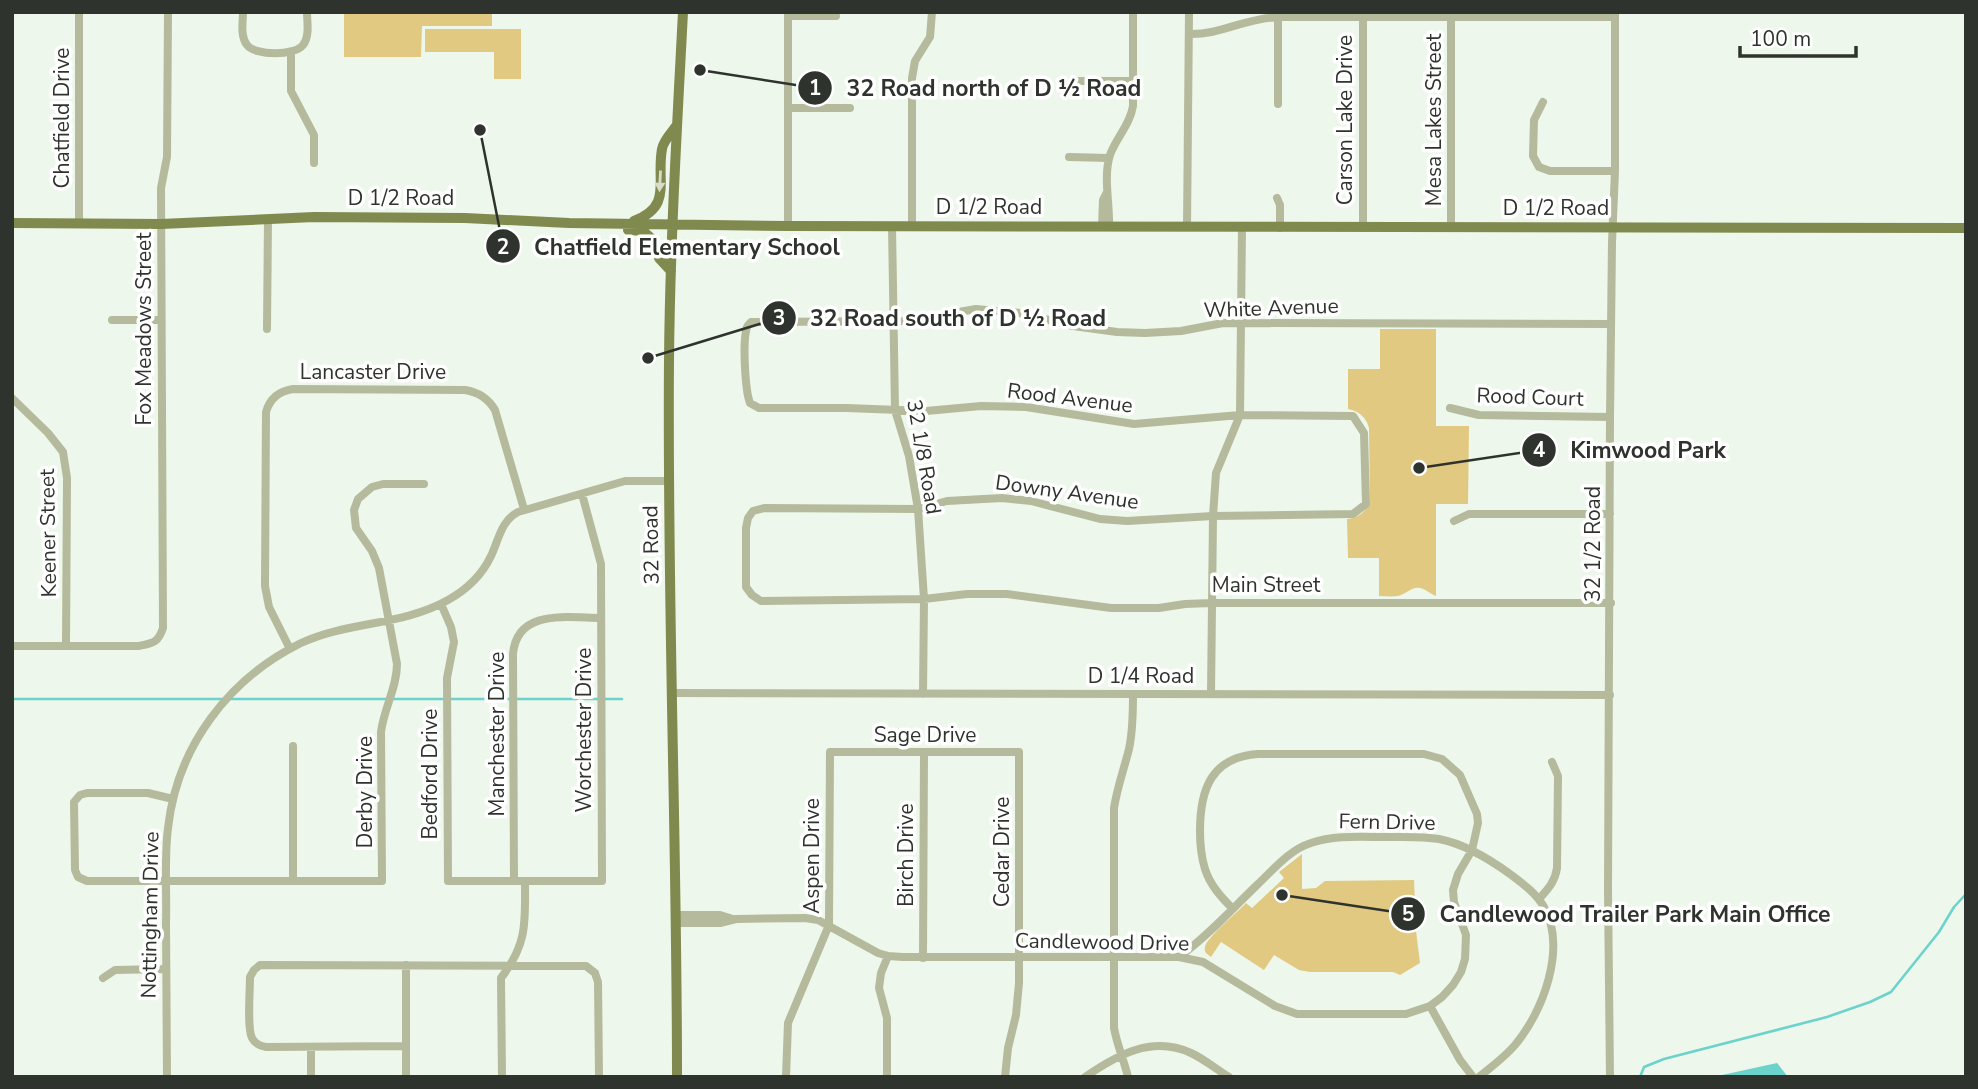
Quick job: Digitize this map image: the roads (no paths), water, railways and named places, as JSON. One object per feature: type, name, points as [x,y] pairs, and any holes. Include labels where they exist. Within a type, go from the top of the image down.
[{"type":"main road","name":"32 Road","points":[[677,1077],[669,481],[671,271],[683,12]]},
{"type":"main road","points":[[628,224],[643,218],[657,207],[662,146],[677,125]]},
{"type":"main road","name":"D 1/2 Road","points":[[12,223],[161,224],[314,217],[788,226],[1966,228]]},
{"type":"main road","points":[[601,223],[612,229],[643,232],[652,239],[659,258],[671,271]]},
{"type":"street","name":"Chatfield Drive","points":[[79,12],[79,224]]},
{"type":"street","name":"Fox Meadows Street","points":[[66,646],[139,646],[153,643],[163,628],[161,188],[167,157],[168,12]]},
{"type":"street","points":[[243,12],[244,38],[250,49],[259,52],[291,53],[305,41],[307,12]]},
{"type":"street","points":[[912,226],[912,78],[915,61],[930,37],[932,12]]},
{"type":"street","points":[[1106,227],[1103,200],[1107,192],[1109,158],[1131,117],[1133,106],[1133,12]]},
{"type":"street","points":[[1187,227],[1189,12]]},
{"type":"street","points":[[788,226],[788,14],[836,16]]},
{"type":"street","points":[[1189,34],[1209,33],[1278,15],[1615,15]]},
{"type":"street","points":[[1278,15],[1278,104]]},
{"type":"street","name":"Carson Lake Drive","points":[[1363,15],[1363,228]]},
{"type":"street","name":"Mesa Lakes Street","points":[[1451,15],[1451,228]]},
{"type":"street","name":"32 1/2 Road","points":[[1610,1077],[1610,417],[1615,15]]},
{"type":"street","points":[[291,53],[291,91],[314,135],[314,163]]},
{"type":"street","points":[[1076,81],[1133,81]]},
{"type":"street","points":[[1543,102],[1534,120],[1533,156],[1539,166],[1550,171],[1615,171]]},
{"type":"street","points":[[788,108],[850,108]]},
{"type":"street","points":[[1069,157],[1109,158]]},
{"type":"street","points":[[1277,198],[1280,205],[1280,228]]},
{"type":"street","points":[[267,329],[268,219]]},
{"type":"street","name":"32 1/8 Road","points":[[892,226],[895,410],[909,456],[918,509],[923,599],[923,694]]},
{"type":"street","points":[[1211,694],[1216,473],[1240,415],[1242,227]]},
{"type":"street","name":"White Avenue","points":[[751,322],[907,321],[976,309],[1020,313],[1073,326],[1117,332],[1169,332],[1223,323],[1611,324]]},
{"type":"street","points":[[112,320],[161,320]]},
{"type":"street","name":"Rood Avenue","points":[[751,322],[746,328],[745,337],[747,394],[750,404],[759,408],[926,411],[981,406],[1026,407],[1134,424],[1240,415],[1353,416]]},
{"type":"street","name":"Lancaster Drive","points":[[290,649],[269,607],[265,586],[266,412],[270,402],[278,394],[293,389],[476,392],[490,402],[495,410],[524,509]]},
{"type":"street","name":"Keener Street","points":[[12,398],[48,433],[63,452],[67,478],[66,646]]},
{"type":"street","name":"Rood Court","points":[[1450,408],[1479,415],[1610,417]]},
{"type":"street","name":"Downy Avenue","points":[[761,601],[746,587],[746,528],[753,511],[764,508],[918,509],[947,501],[1002,498],[1031,501],[1100,519],[1127,522],[1213,516],[1353,514],[1366,504],[1364,433],[1353,416]]},
{"type":"street","points":[[524,509],[625,481],[669,481]]},
{"type":"street","name":"Derby Drive","points":[[293,880],[382,881],[382,733],[397,672],[379,568],[372,551],[356,528],[354,510],[358,499],[372,487],[383,484],[424,484]]},
{"type":"street","name":"Worchester Drive","points":[[514,881],[602,881],[601,565],[582,494]]},
{"type":"street","name":"Nottingham Drive","points":[[167,1077],[167,840],[173,799],[196,740],[214,713],[236,688],[290,649],[326,633],[418,613],[441,604],[464,589],[491,557],[505,523],[524,509]]},
{"type":"street","points":[[1454,522],[1469,514],[1610,514]]},
{"type":"street","name":"Main Street","points":[[761,601],[923,599],[967,594],[1007,594],[1111,608],[1159,608],[1211,603],[1611,603]]},
{"type":"street","name":"Bedford Drive","points":[[441,604],[454,642],[447,678],[448,881],[514,881]]},
{"type":"street","name":"Manchester Drive","points":[[514,881],[515,642],[525,627],[541,619],[601,618]]},
{"type":"street","points":[[12,646],[66,646]]},
{"type":"street","name":"D 1/4 Road","points":[[671,693],[1610,695]]},
{"type":"street","points":[[1128,1077],[1116,1043],[1114,1028],[1114,808],[1132,732],[1133,694]]},
{"type":"street","points":[[173,799],[148,793],[80,795],[74,803],[75,870],[78,877],[87,881],[293,880],[293,746]]},
{"type":"street","name":"Sage Drive","points":[[830,752],[1019,752]]},
{"type":"street","name":"Aspen Drive","points":[[786,1077],[788,1023],[829,925],[830,752]]},
{"type":"street","name":"Birch Drive","points":[[923,958],[924,752]]},
{"type":"street","name":"Cedar Drive","points":[[1005,1077],[1018,999],[1019,752]]},
{"type":"street","name":"Candlewood Drive","points":[[675,919],[720,915],[736,919],[818,920],[877,953],[888,956],[1179,957],[1203,962],[1275,1006],[1297,1014],[1406,1014],[1430,1006],[1453,985],[1465,959],[1465,935],[1454,902],[1453,890],[1458,874],[1472,850],[1478,823],[1473,803],[1460,775],[1434,756],[1418,754],[1258,754],[1240,757],[1225,764],[1213,775],[1200,805],[1200,845],[1205,869],[1216,890],[1233,909]]},
{"type":"street","points":[[1539,899],[1556,877],[1558,868],[1558,776],[1552,762]]},
{"type":"street","name":"Fern Drive","points":[[1179,957],[1290,854],[1309,843],[1341,837],[1418,837],[1439,839],[1472,850],[1490,859],[1539,899],[1548,915],[1553,935],[1553,955],[1544,994],[1529,1026],[1514,1046],[1479,1077]]},
{"type":"street","points":[[502,1077],[501,978],[511,965],[524,933],[525,881]]},
{"type":"street","points":[[887,1077],[887,1018],[879,985],[888,956]]},
{"type":"street","points":[[406,1046],[266,1047],[255,1042],[250,1031],[250,976],[260,965],[582,965],[595,972],[598,982],[599,1077]]},
{"type":"street","points":[[406,965],[406,1077]]},
{"type":"street","points":[[103,978],[115,970],[166,969]]},
{"type":"street","points":[[1430,1006],[1473,1077]]},
{"type":"street","points":[[1084,1077],[1130,1050],[1150,1046],[1178,1048],[1229,1077]]},
{"type":"street","points":[[311,1047],[311,1077]]},
{"type":"water","points":[[1777,1063],[1788,1077],[1713,1077]]},
{"type":"waterway","points":[[12,699],[223,699]]},
{"type":"waterway","points":[[230,699],[443,699]]},
{"type":"waterway","points":[[450,699],[510,699]]},
{"type":"waterway","points":[[517,699],[622,699]]},
{"type":"waterway","points":[[1640,1077],[1644,1067],[1664,1059],[1827,1017],[1891,992],[1966,894]]},
{"type":"place","name":"32 Road north of D ½ Road","points":[[700,70]]},
{"type":"place","name":"Chatfield Elementary School","points":[[480,130]]},
{"type":"place","name":"32 Road south of D ½ Road","points":[[648,358]]},
{"type":"place","name":"Kimwood Park","points":[[1419,468]]},
{"type":"place","name":"Candlewood Trailer Park Main Office","points":[[1282,895]]}]
